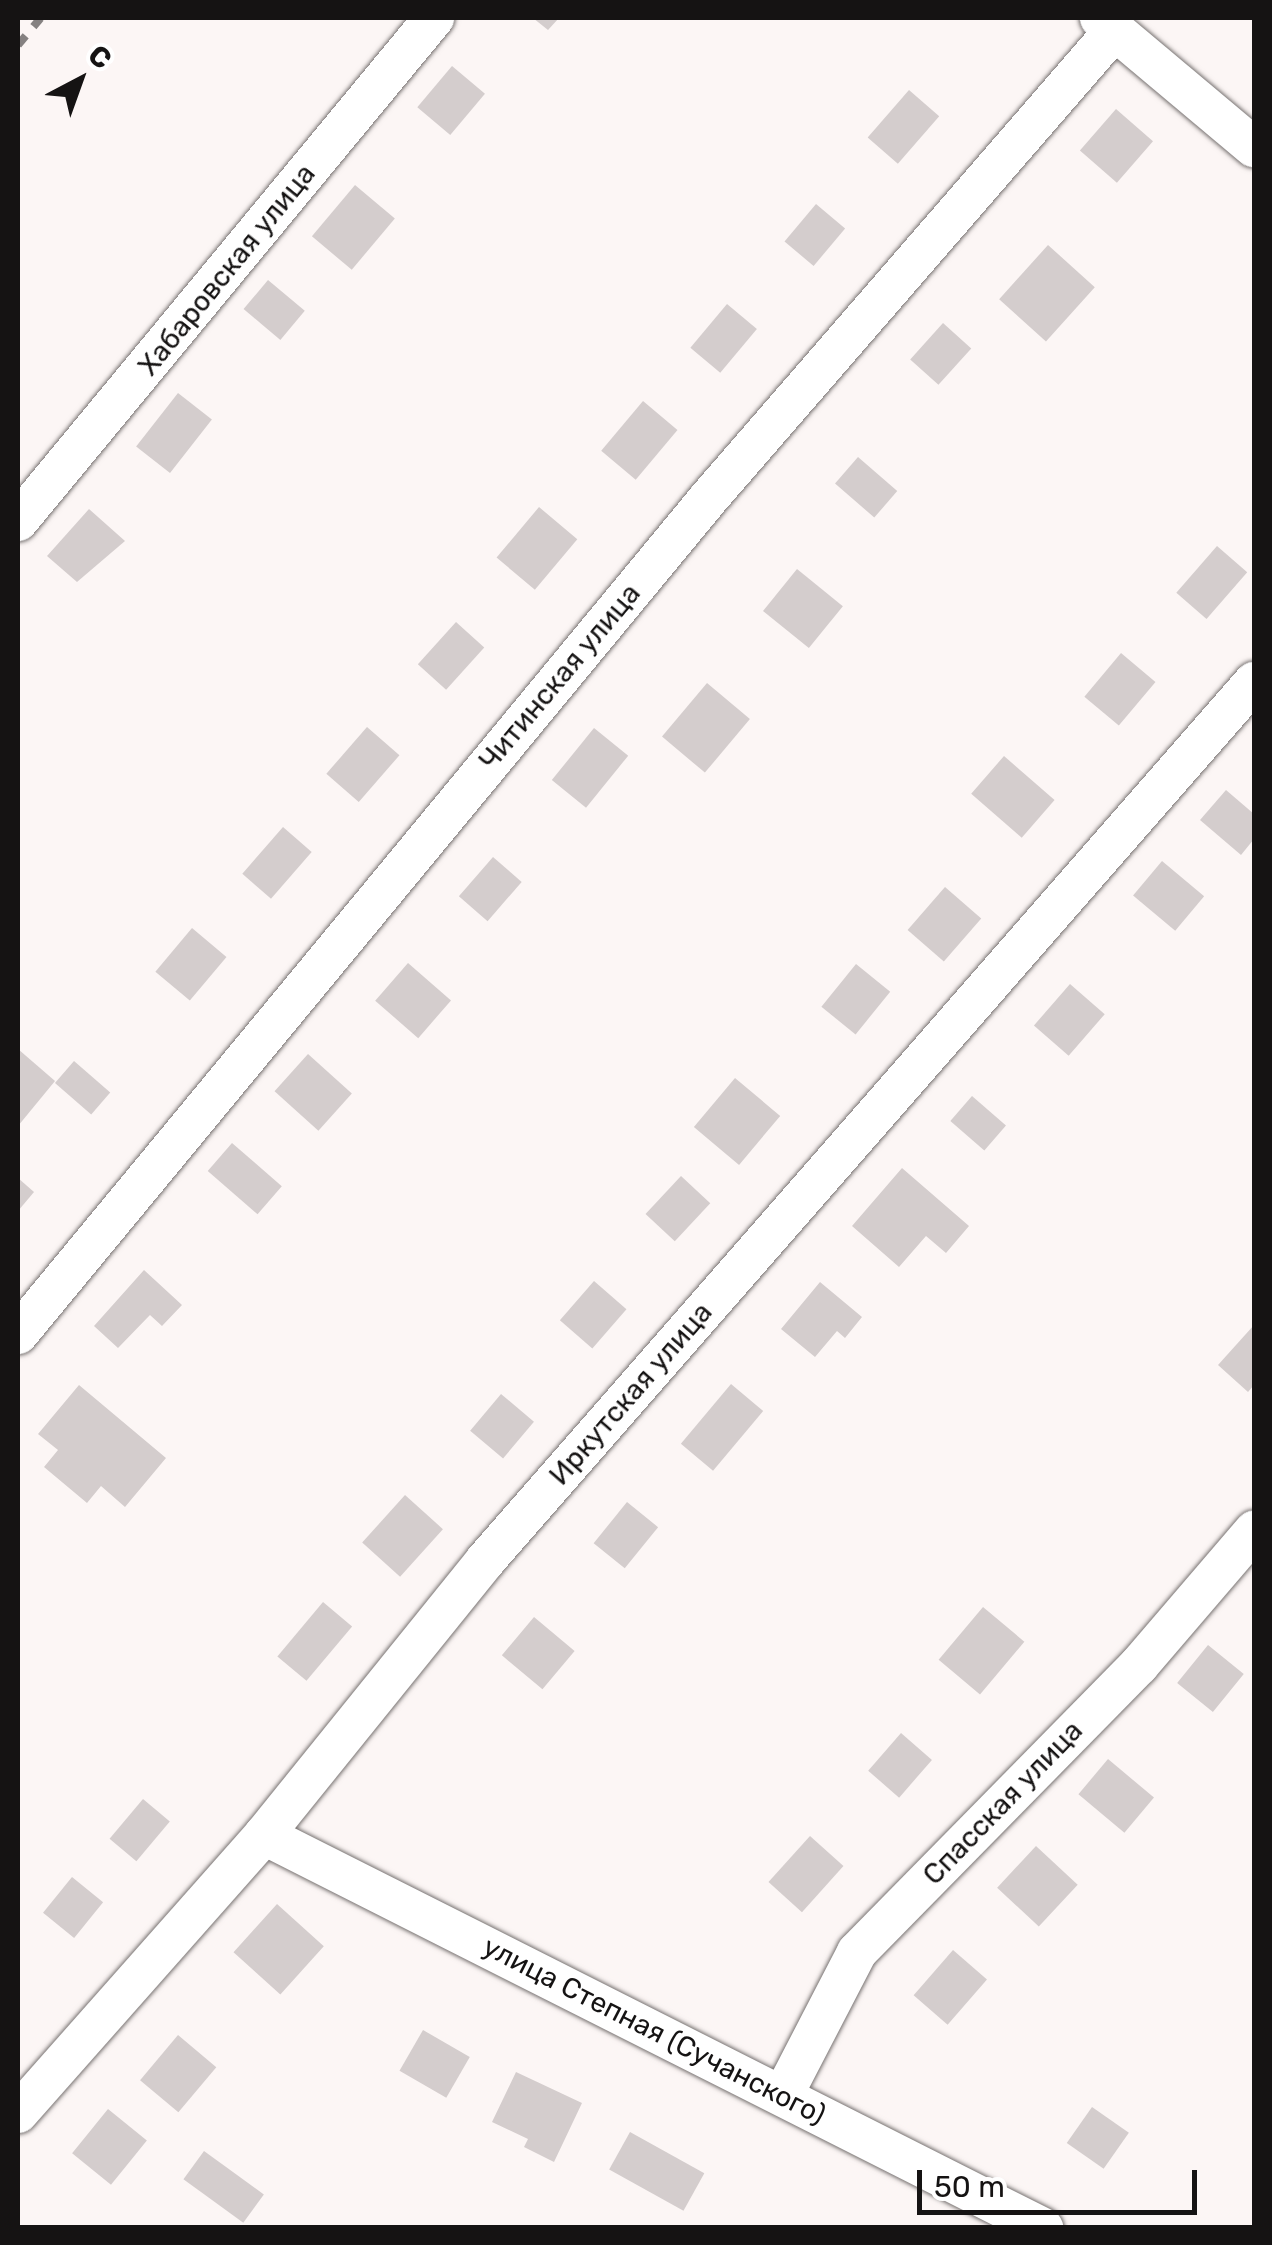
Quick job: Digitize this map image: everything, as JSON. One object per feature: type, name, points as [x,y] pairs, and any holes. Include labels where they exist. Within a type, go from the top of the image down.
[{"type":"street","name":"Хабаровская улица","points":[[18,521],[434,18]]},
{"type":"street","points":[[1107,24],[1254,148]]},
{"type":"street","name":"Читинская улица","points":[[18,1334],[708,499],[1107,24]]},
{"type":"street","name":"Иркутская улица","points":[[18,2113],[264,1835],[485,1561],[1254,682]]},
{"type":"street","name":"Спасская улица","points":[[783,2095],[857,1952],[1139,1664],[1254,1531]]},
{"type":"street","name":"улица Степная (Сучанского)","points":[[264,1835],[1043,2228]]},
{"type":"building","points":[[533,18],[559,18],[548,30]]},
{"type":"building","points":[[452,66],[485,94],[450,135],[417,107]]},
{"type":"building","points":[[909,90],[939,116],[898,164],[868,138]]},
{"type":"building","points":[[1116,109],[1153,141],[1117,183],[1080,151]]},
{"type":"building","points":[[355,185],[395,218],[352,270],[312,236]]},
{"type":"building","points":[[816,204],[845,228],[814,266],[785,242]]},
{"type":"building","points":[[1048,245],[1095,287],[1046,341],[999,299]]},
{"type":"building","points":[[268,280],[305,311],[280,340],[244,309]]},
{"type":"building","points":[[727,304],[757,329],[720,373],[690,348]]},
{"type":"building","points":[[943,323],[971,348],[938,385],[910,359]]},
{"type":"building","points":[[178,393],[212,419],[170,473],[136,447]]},
{"type":"building","points":[[643,401],[677,430],[636,480],[601,451]]},
{"type":"building","points":[[858,457],[897,491],[874,518],[835,483]]},
{"type":"building","points":[[539,507],[577,539],[535,590],[497,558]]},
{"type":"building","points":[[89,509],[125,541],[77,582],[47,556]]},
{"type":"building","points":[[1217,546],[1247,572],[1207,619],[1176,593]]},
{"type":"building","points":[[797,569],[843,606],[809,648],[763,611]]},
{"type":"building","points":[[456,622],[484,647],[446,690],[418,664]]},
{"type":"building","points":[[1121,653],[1155,682],[1119,726],[1084,697]]},
{"type":"building","points":[[707,683],[750,719],[705,773],[662,737]]},
{"type":"building","points":[[367,727],[399,755],[359,802],[326,774]]},
{"type":"building","points":[[594,728],[628,756],[586,808],[552,780]]},
{"type":"building","points":[[1004,756],[1055,800],[1022,838],[971,794]]},
{"type":"building","points":[[1226,790],[1254,814],[1254,839],[1241,855],[1200,820]]},
{"type":"building","points":[[283,827],[312,852],[271,899],[242,874]]},
{"type":"building","points":[[493,857],[522,882],[488,921],[459,896]]},
{"type":"building","points":[[1162,861],[1204,896],[1175,931],[1133,895]]},
{"type":"building","points":[[945,887],[981,918],[944,962],[908,930]]},
{"type":"building","points":[[192,928],[226,957],[190,1001],[155,972]]},
{"type":"building","points":[[408,963],[451,1000],[418,1038],[375,1001]]},
{"type":"building","points":[[856,964],[890,992],[856,1034],[821,1007]]},
{"type":"building","points":[[1070,984],[1105,1014],[1069,1056],[1034,1026]]},
{"type":"building","points":[[18,1049],[55,1081],[18,1126]]},
{"type":"building","points":[[308,1054],[352,1093],[318,1131],[275,1091]]},
{"type":"building","points":[[74,1061],[110,1092],[91,1114],[55,1083]]},
{"type":"building","points":[[735,1078],[780,1116],[739,1165],[694,1127]]},
{"type":"building","points":[[972,1096],[1006,1126],[984,1150],[950,1121]]},
{"type":"building","points":[[232,1143],[282,1186],[258,1214],[208,1171]]},
{"type":"building","points":[[902,1168],[969,1226],[946,1253],[926,1236],[899,1267],[852,1226]]},
{"type":"building","points":[[681,1176],[710,1203],[675,1241],[646,1214]]},
{"type":"building","points":[[18,1178],[34,1192],[18,1211]]},
{"type":"building","points":[[144,1270],[182,1305],[162,1326],[150,1315],[118,1348],[94,1326]]},
{"type":"building","points":[[594,1281],[626,1309],[592,1348],[560,1320]]},
{"type":"building","points":[[820,1282],[862,1317],[845,1338],[837,1331],[815,1357],[781,1329]]},
{"type":"building","points":[[1254,1325],[1254,1385],[1248,1392],[1218,1365]]},
{"type":"building","points":[[731,1384],[763,1411],[713,1471],[681,1444]]},
{"type":"building","points":[[79,1385],[166,1458],[125,1507],[101,1486],[87,1503],[44,1467],[58,1450],[38,1434]]},
{"type":"building","points":[[501,1394],[534,1422],[503,1458],[470,1431]]},
{"type":"building","points":[[405,1495],[443,1529],[400,1577],[362,1543]]},
{"type":"building","points":[[627,1502],[658,1527],[625,1568],[594,1543]]},
{"type":"building","points":[[323,1602],[352,1626],[306,1681],[277,1656]]},
{"type":"building","points":[[983,1607],[1024,1642],[980,1695],[939,1660]]},
{"type":"building","points":[[534,1617],[575,1651],[542,1689],[502,1655]]},
{"type":"building","points":[[1208,1645],[1244,1674],[1213,1712],[1177,1683]]},
{"type":"building","points":[[901,1733],[932,1760],[899,1798],[868,1771]]},
{"type":"building","points":[[1108,1759],[1154,1798],[1124,1833],[1078,1794]]},
{"type":"building","points":[[143,1799],[170,1821],[136,1861],[110,1839]]},
{"type":"building","points":[[810,1836],[843,1866],[802,1912],[769,1882]]},
{"type":"building","points":[[1036,1846],[1078,1885],[1039,1927],[997,1888]]},
{"type":"building","points":[[72,1877],[103,1902],[74,1938],[43,1913]]},
{"type":"building","points":[[277,1904],[324,1946],[280,1994],[234,1952]]},
{"type":"building","points":[[953,1950],[987,1980],[948,2025],[914,1995]]},
{"type":"building","points":[[423,2030],[470,2057],[446,2098],[400,2071]]},
{"type":"building","points":[[178,2035],[216,2067],[178,2112],[140,2080]]},
{"type":"building","points":[[516,2072],[582,2103],[554,2162],[524,2147],[528,2139],[492,2122]]},
{"type":"building","points":[[1092,2107],[1129,2133],[1104,2169],[1067,2143]]},
{"type":"building","points":[[108,2109],[147,2140],[111,2185],[72,2153]]},
{"type":"building","points":[[630,2132],[704,2173],[683,2211],[609,2170]]},
{"type":"building","points":[[204,2151],[264,2194],[243,2223],[183,2179]]},
{"type":"railway","points":[[18,45],[41,18]]}]
